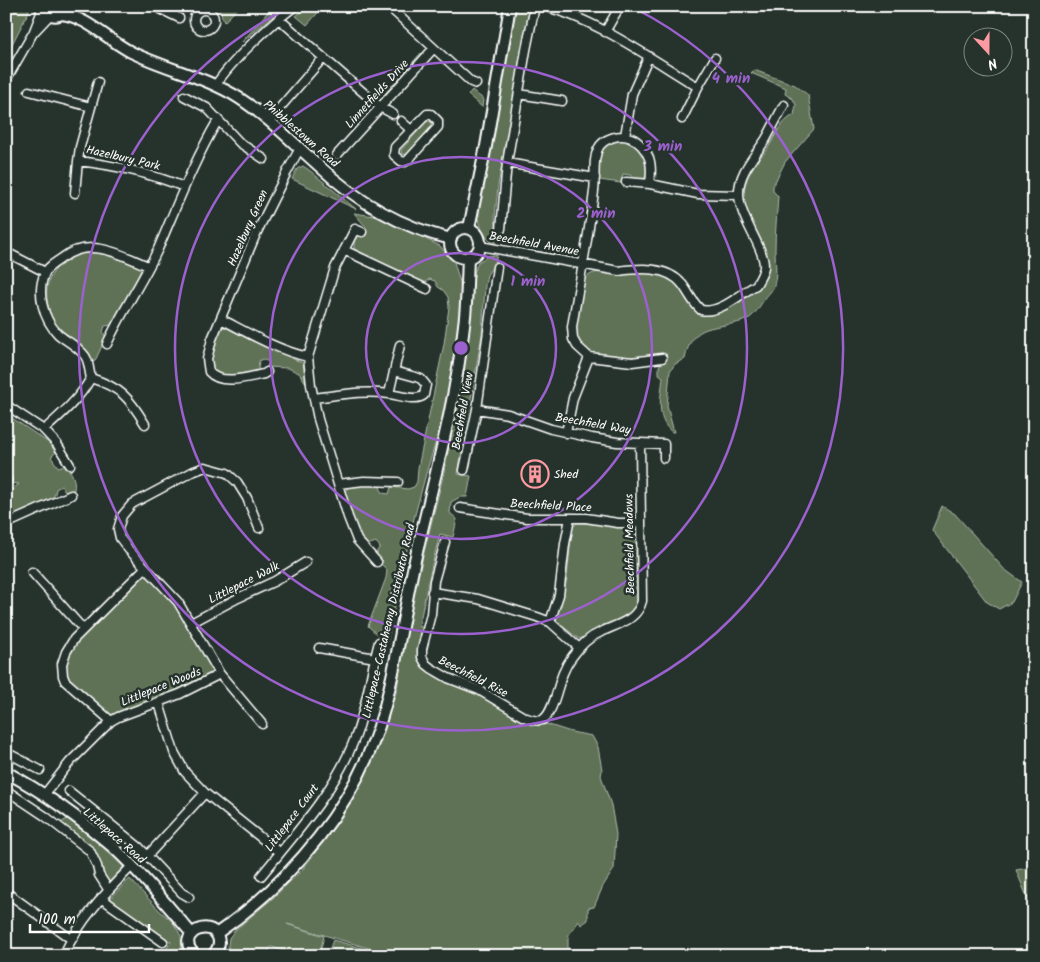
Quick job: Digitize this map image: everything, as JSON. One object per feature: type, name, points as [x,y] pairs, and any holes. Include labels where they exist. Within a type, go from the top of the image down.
[{"type":"street","points":[[33,33],[50,15],[61,14],[71,6]]},
{"type":"street","name":"Phibblestown Road","points":[[71,6],[81,20]]},
{"type":"street","points":[[154,6],[179,18]]},
{"type":"street","points":[[215,86],[230,68],[295,6]]},
{"type":"street","points":[[388,6],[470,82],[476,84]]},
{"type":"street","points":[[469,228],[486,146],[510,6]]},
{"type":"street","points":[[501,229],[507,163],[534,6]]},
{"type":"street","points":[[542,6],[577,18],[605,32],[698,87]]},
{"type":"street","points":[[605,32],[620,6]]},
{"type":"street","points":[[40,7],[50,15]]},
{"type":"street","points":[[6,80],[33,33],[41,13],[40,7]]},
{"type":"street","name":"Phibblestown Road","points":[[61,14],[81,20],[129,51],[237,96],[262,114],[350,192],[375,208],[415,228],[451,239]]},
{"type":"street","points":[[280,19],[380,107],[392,114]]},
{"type":"street","name":"Linnetfields Drive","points":[[337,155],[434,48]]},
{"type":"street","points":[[278,110],[323,58]]},
{"type":"street","points":[[625,136],[632,94],[648,58]]},
{"type":"street","points":[[682,119],[715,58]]},
{"type":"street","name":"Hazelbury Park","points":[[98,82],[78,161],[112,165],[138,171],[184,187]]},
{"type":"street","points":[[29,91],[91,107]]},
{"type":"street","points":[[519,94],[562,101]]},
{"type":"street","points":[[184,96],[204,106],[240,143],[264,159]]},
{"type":"street","points":[[626,182],[650,184],[698,194],[738,195],[745,170],[766,139],[784,105]]},
{"type":"street","points":[[426,114],[431,114],[439,123],[438,127],[408,160],[405,162],[401,161],[394,155],[394,150],[411,130],[426,114]]},
{"type":"street","points":[[107,344],[109,331],[157,250],[184,187],[208,136],[218,120]]},
{"type":"street","points":[[401,121],[411,130]]},
{"type":"street","points":[[650,184],[651,166],[649,158],[639,143],[625,136],[610,138],[598,148],[595,158],[595,178],[583,264],[572,327],[573,338],[577,346],[589,357],[653,364],[662,358]]},
{"type":"street","name":"Hazelbury Green","points":[[268,372],[236,378],[216,378],[212,375],[208,366],[208,353],[212,339],[256,234],[300,148]]},
{"type":"street","points":[[75,193],[78,161]]},
{"type":"street","points":[[507,163],[595,178]]},
{"type":"street","name":"Beechfield Avenue","points":[[480,246],[618,271],[640,268],[662,272],[676,278],[697,307],[709,312],[718,309],[756,285],[764,266],[738,195]]},
{"type":"street","points":[[362,232],[354,228],[335,268],[308,357],[314,398],[324,441],[355,535],[361,545],[377,562]]},
{"type":"street","points":[[469,228],[477,233],[480,246],[476,254],[468,258],[458,256],[452,249],[451,239],[460,229],[469,228]]},
{"type":"street","points":[[44,430],[73,404],[91,378],[85,356],[56,332],[44,314],[42,284],[45,272],[65,255],[91,246],[106,248],[148,266]]},
{"type":"street","points":[[344,250],[427,288]]},
{"type":"street","points":[[6,252],[45,272]]},
{"type":"street","name":"Littlepace-Castaheany Distributor Road","points":[[216,934],[263,897],[296,864],[345,799],[373,743],[387,699],[416,554],[442,450],[455,384],[464,326],[468,258]]},
{"type":"street","name":"Beechfield View","points":[[464,470],[477,409],[497,267]]},
{"type":"street","points":[[221,319],[280,349],[308,357]]},
{"type":"street","points":[[389,394],[400,345]]},
{"type":"street","points":[[566,433],[574,398],[589,357]]},
{"type":"street","points":[[314,398],[362,392],[417,398],[421,397],[426,391],[426,385],[421,379],[394,371]]},
{"type":"street","points":[[91,378],[109,384],[122,393],[133,404],[145,424]]},
{"type":"street","points":[[6,404],[44,430],[57,444],[70,465]]},
{"type":"street","name":"Beechfield Way","points":[[477,409],[508,414],[566,433],[617,442],[664,444],[664,458]]},
{"type":"street","name":"Beechfield Meadows","points":[[543,719],[551,709],[564,670],[579,648],[600,632],[633,617],[640,609],[642,601],[640,443]]},
{"type":"street","points":[[145,568],[120,538],[118,529],[122,516],[132,504],[200,468],[211,467],[231,476],[242,488],[259,528]]},
{"type":"street","points":[[338,484],[364,481],[398,482]]},
{"type":"street","points":[[6,524],[71,495]]},
{"type":"street","name":"Beechfield Place","points":[[460,508],[526,518],[570,518],[641,523]]},
{"type":"street","points":[[550,622],[559,595],[570,518]]},
{"type":"street","name":"Beechfield Rise","points":[[445,542],[434,581],[429,625],[422,657],[426,664],[448,678],[479,690],[524,717],[532,720],[543,719]]},
{"type":"street","name":"Littlepace Walk","points":[[191,623],[306,562]]},
{"type":"street","name":"Littlepace Woods","points":[[111,721],[69,685],[63,676],[62,664],[66,652],[83,629],[145,568],[178,602],[220,674],[262,724]]},
{"type":"street","points":[[32,572],[83,629]]},
{"type":"street","points":[[432,592],[478,599],[550,622],[579,648]]},
{"type":"street","name":"Littlepace Court","points":[[261,876],[316,809],[344,762],[355,739],[363,714],[379,642]]},
{"type":"street","points":[[319,648],[375,658]]},
{"type":"street","name":"Littlepace Woods","points":[[44,795],[70,762],[111,721],[159,703],[220,674]]},
{"type":"street","points":[[159,703],[179,763],[184,772],[205,793],[280,853]]},
{"type":"street","points":[[6,752],[34,761],[40,770]]},
{"type":"street","name":"Littlepace Road","points":[[6,772],[44,795],[114,849],[158,893],[192,934]]},
{"type":"street","points":[[6,790],[45,816],[90,851],[99,875],[108,889]]},
{"type":"street","points":[[69,791],[80,794],[148,855],[182,893],[189,897]]},
{"type":"street","points":[[148,855],[205,793]]},
{"type":"street","points":[[63,956],[71,940],[100,898],[132,866]]},
{"type":"street","points":[[6,892],[71,940]]},
{"type":"street","points":[[100,898],[163,942]]},
{"type":"street","points":[[196,956],[189,947],[189,938],[199,928],[208,928],[216,934],[219,943],[212,956]]},
{"type":"green space","points":[[6,6],[30,6],[6,56]]},
{"type":"green space","points":[[217,6],[240,6],[224,22]]},
{"type":"green space","points":[[273,6],[285,6],[242,42]]},
{"type":"green space","points":[[308,6],[324,6],[307,25],[296,16]]},
{"type":"green space","points":[[516,6],[530,6],[498,186],[495,244],[486,237],[481,227],[479,203],[497,114],[507,43]]},
{"type":"green space","points":[[422,54],[384,96],[383,95]]},
{"type":"green space","points":[[754,70],[795,85],[808,95],[814,129],[785,162],[773,186],[773,191],[778,196],[775,243],[776,274],[773,288],[747,320],[706,329],[693,338],[685,359],[675,364],[670,371],[667,406],[674,432],[672,432],[663,421],[660,407],[663,377],[659,374],[659,366],[667,354],[630,357],[601,356],[590,352],[581,345],[576,329],[584,280],[591,274],[599,272],[611,274],[653,273],[665,277],[677,285],[691,307],[703,315],[724,311],[746,297],[763,281],[768,274],[767,265],[746,214],[743,199],[744,189],[754,166],[782,125],[794,115],[796,105],[793,99],[785,94],[786,88],[751,73]]},
{"type":"green space","points":[[472,90],[483,99],[482,107],[468,95]]},
{"type":"green space","points":[[430,121],[432,124],[431,128],[408,154],[402,155],[401,150],[426,122]]},
{"type":"green space","points":[[621,140],[639,150],[646,160],[647,172],[644,179],[637,180],[630,175],[623,174],[621,183],[599,180],[600,153],[607,144]]},
{"type":"green space","points":[[303,166],[356,209],[292,179],[297,169]]},
{"type":"green space","points":[[354,213],[381,217],[440,246],[454,262],[460,282],[461,298],[457,341],[444,416],[412,526],[387,643],[368,626],[386,578],[387,570],[381,564],[383,561],[377,555],[380,547],[376,542],[367,545],[355,528],[345,491],[356,484],[366,483],[380,486],[382,493],[389,494],[391,487],[408,489],[414,487],[417,482],[418,468],[444,344],[449,307],[448,297],[435,281],[429,279],[427,282],[422,283],[354,249],[354,241],[358,236],[362,236],[366,227]]},
{"type":"green space","points":[[87,251],[111,255],[141,269],[136,284],[112,325],[105,326],[103,332],[106,337],[95,361],[92,362],[81,347],[55,325],[47,298],[49,279],[54,272],[60,265]]},
{"type":"green space","points":[[497,255],[495,263],[487,275],[485,286],[482,334],[458,474],[471,476],[467,497],[460,497],[451,502],[450,513],[457,519],[453,537],[440,534],[419,626],[424,628],[417,658],[420,664],[436,677],[481,695],[529,724],[546,724],[592,736],[598,747],[602,770],[601,776],[611,805],[616,834],[614,869],[603,886],[594,907],[588,908],[588,920],[581,925],[579,921],[568,936],[568,956],[395,956],[287,924],[324,936],[319,956],[299,956],[272,947],[267,956],[238,956],[229,953],[229,938],[235,930],[273,898],[302,870],[340,819],[355,795],[381,739],[397,689],[410,609],[444,472],[468,337],[474,273],[478,262],[488,256]]},
{"type":"green space","points":[[224,327],[303,363],[306,383],[299,373],[288,368],[267,367],[269,362],[262,359],[259,361],[258,370],[254,372],[225,376],[214,372],[211,361],[212,348],[217,335]]},
{"type":"green space","points":[[6,414],[49,443],[56,452],[51,457],[58,467],[65,465],[73,476],[74,490],[66,492],[61,486],[56,489],[50,501],[6,520],[6,494],[19,484],[9,483],[8,469],[6,468]]},
{"type":"green space","points":[[942,506],[955,514],[1004,569],[1022,582],[1012,602],[999,609],[987,602],[932,530]]},
{"type":"green space","points":[[577,523],[631,526],[636,528],[638,535],[637,605],[625,616],[579,639],[557,622],[556,618],[567,578],[572,528]]},
{"type":"green space","points":[[145,576],[162,589],[171,601],[209,662],[212,671],[209,676],[174,693],[111,715],[71,681],[67,670],[68,658],[79,640],[100,616]]},
{"type":"green space","points":[[69,818],[107,847],[123,862],[123,868],[109,883],[103,880],[97,858],[60,823]]},
{"type":"green space","points":[[1034,867],[1034,914],[1016,870]]},
{"type":"green space","points":[[130,879],[173,922],[181,936],[182,956],[161,956],[171,942],[110,899]]},
{"type":"green space","points":[[333,940],[390,956],[327,956]]},
{"type":"place","name":"Shed","points":[[535,474]]}]
